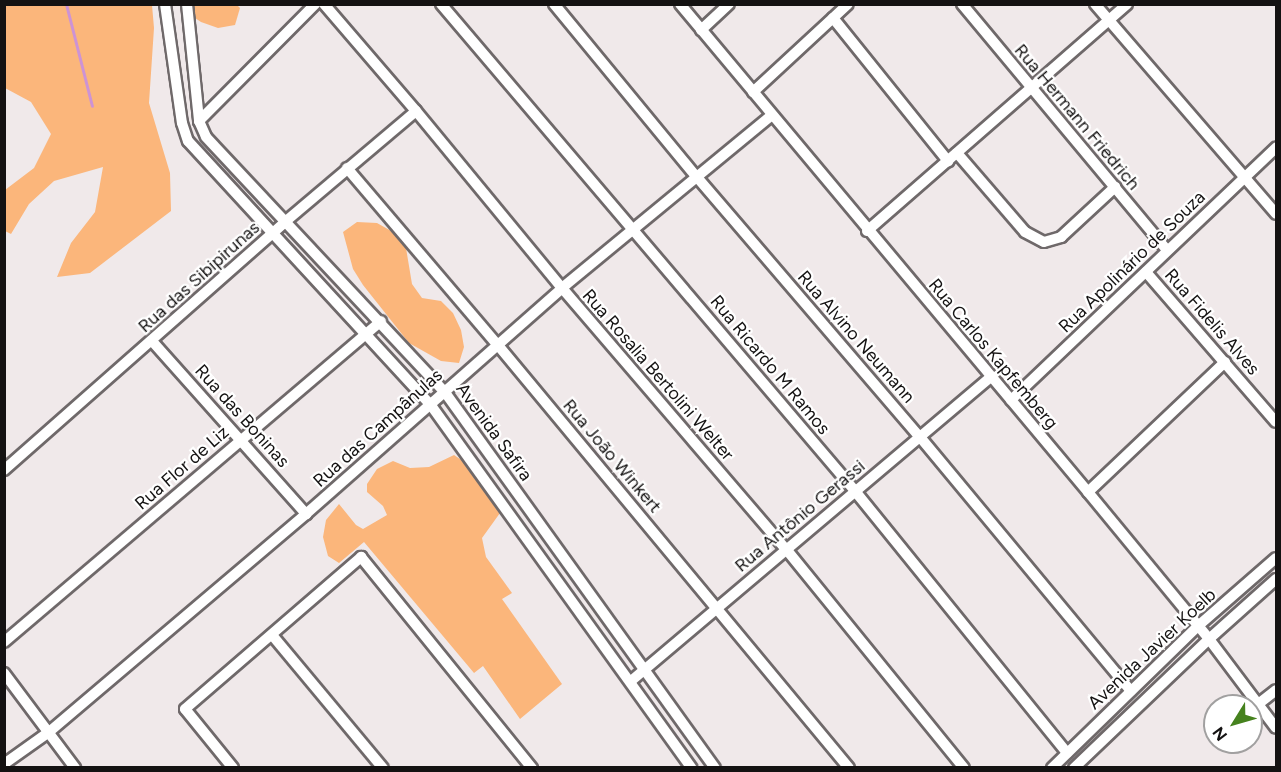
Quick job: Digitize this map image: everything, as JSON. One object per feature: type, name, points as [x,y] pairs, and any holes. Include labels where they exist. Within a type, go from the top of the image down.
[{"type":"street","name":"Avenida Safira","points":[[165,4],[183,133],[194,150],[430,404],[692,768]]},
{"type":"street","name":"Avenida Safira","points":[[187,4],[199,121],[206,137],[381,321],[444,391],[715,768]]},
{"type":"street","points":[[199,121],[315,4]]},
{"type":"street","name":"Rua Rosalia Bertolini Welter","points":[[324,4],[562,288],[786,549],[964,768]]},
{"type":"street","name":"Rua Ricardo M Ramos","points":[[441,4],[855,492],[1067,753]]},
{"type":"street","name":"Rua Alvino Neumann","points":[[554,4],[696,176],[920,437],[1131,692]]},
{"type":"street","name":"Rua Carlos Kapfemberg","points":[[680,4],[867,231],[1088,492],[1209,639],[1249,694]]},
{"type":"street","points":[[701,30],[729,4]]},
{"type":"street","points":[[753,92],[848,4]]},
{"type":"street","name":"Rua Hermann Friedrich","points":[[962,4],[1167,250]]},
{"type":"street","points":[[1095,4],[1276,214]]},
{"type":"street","points":[[867,231],[1032,90],[1127,4]]},
{"type":"street","points":[[833,18],[948,161]]},
{"type":"street","name":"Rua das Sibipirunas","points":[[4,470],[286,221],[416,111]]},
{"type":"street","name":"Rua das Campânulas","points":[[4,764],[50,732],[306,514],[562,288],[772,116]]},
{"type":"street","name":"Rua Apolinário de Souza","points":[[1011,400],[1276,148]]},
{"type":"street","points":[[957,153],[1025,232],[1044,242],[1061,237],[1115,187]]},
{"type":"street","name":"Rua João Winkert","points":[[347,168],[497,344],[849,768]]},
{"type":"street","name":"Rua Fidelis Alves","points":[[1146,272],[1276,422]]},
{"type":"street","name":"Rua Flor de Liz","points":[[4,642],[381,321]]},
{"type":"street","name":"Rua das Boninas","points":[[152,341],[242,439],[306,514]]},
{"type":"street","points":[[1088,492],[1225,362]]},
{"type":"street","name":"Rua Antônio Gerassi","points":[[631,681],[991,377]]},
{"type":"street","points":[[233,768],[185,709],[361,557],[532,768]]},
{"type":"street","points":[[1272,561],[1276,577]]},
{"type":"street","name":"Avenida Javier Koelb","points":[[1052,768],[1198,626],[1272,561]]},
{"type":"street","name":"Avenida Javier Koelb","points":[[1074,768],[1276,577]]},
{"type":"street","points":[[272,635],[383,768]]},
{"type":"street","points":[[4,673],[75,768]]},
{"type":"street","points":[[1263,700],[1276,690]]},
{"type":"street","name":"Rua Carlos Kapfemberg","points":[[1263,712],[1276,728]]},
{"type":"shaded area","points":[[4,5],[152,5],[154,28],[149,103],[170,173],[171,211],[90,273],[57,277],[71,243],[95,212],[103,167],[54,181],[29,204],[11,234],[5,231],[5,190],[34,168],[51,134],[31,102],[5,88]]},
{"type":"shaded area","points":[[180,5],[237,5],[240,8],[235,25],[218,28],[201,22],[183,10]]},
{"type":"shaded area","points":[[357,222],[377,223],[393,232],[406,248],[412,284],[422,298],[441,301],[453,313],[461,330],[464,347],[459,363],[441,361],[409,343],[363,285],[353,269],[343,232]]},
{"type":"shaded area","points":[[454,455],[469,465],[500,513],[482,538],[486,557],[512,593],[502,599],[562,684],[520,719],[483,666],[474,673],[364,542],[339,563],[328,556],[323,537],[326,520],[339,504],[356,525],[363,529],[387,515],[383,506],[367,492],[367,484],[377,469],[393,461],[410,468],[429,467]]},
{"type":"waterway","points":[[66,4],[92,106]]}]
